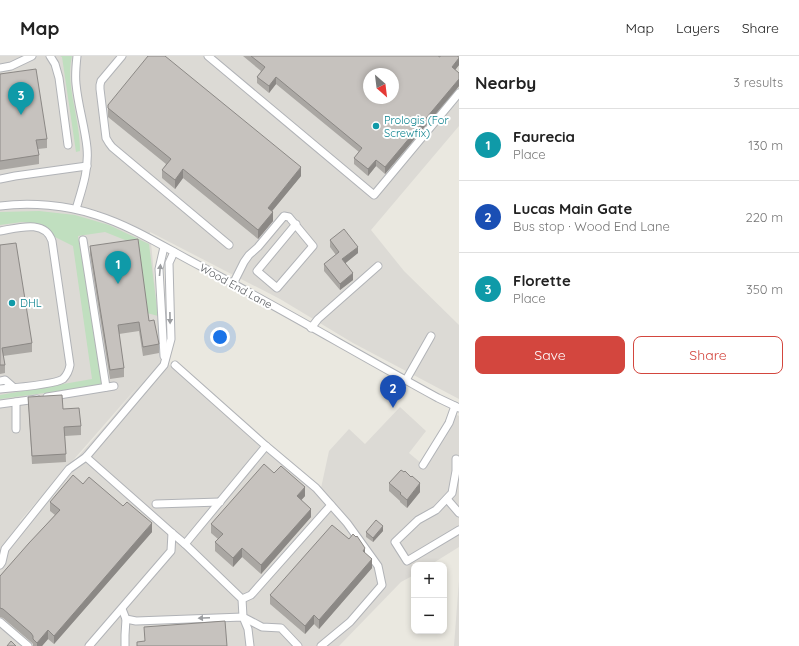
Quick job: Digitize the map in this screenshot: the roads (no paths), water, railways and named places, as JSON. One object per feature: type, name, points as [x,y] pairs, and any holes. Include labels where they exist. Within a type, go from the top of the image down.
[{"type":"street","points":[[0,68],[11,66],[32,56]]},
{"type":"street","points":[[50,56],[56,64],[59,78],[68,145]]},
{"type":"street","points":[[76,209],[84,183],[87,166],[87,148],[76,84],[77,56]]},
{"type":"street","points":[[122,56],[101,81],[100,85],[106,138],[108,143],[229,245]]},
{"type":"street","points":[[208,56],[374,195],[459,93]]},
{"type":"street","points":[[0,179],[87,166]]},
{"type":"street","name":"Wood End Lane","points":[[0,206],[22,204],[58,206],[76,209],[124,226],[457,407]]},
{"type":"street","points":[[233,284],[249,255],[258,247],[284,216],[289,216],[296,224],[313,246],[277,288],[257,271],[296,224]]},
{"type":"street","points":[[0,231],[27,226],[42,228],[47,231],[50,236],[52,241],[70,365],[68,372],[62,379],[54,382],[0,389]]},
{"type":"street","points":[[0,404],[110,387],[83,240]]},
{"type":"street","points":[[164,249],[159,269],[164,365]]},
{"type":"street","points":[[0,565],[5,549],[70,470],[86,457],[164,365],[170,339],[169,263],[174,252]]},
{"type":"street","points":[[311,328],[318,319],[378,266]]},
{"type":"street","points":[[160,293],[170,293]]},
{"type":"street","points":[[406,380],[431,336]]},
{"type":"street","points":[[175,365],[266,446],[316,488],[347,523],[378,566],[382,585],[350,622],[321,646]]},
{"type":"street","points":[[0,381],[5,380],[13,387]]},
{"type":"street","points":[[16,402],[16,429]]},
{"type":"street","points":[[422,465],[457,407]]},
{"type":"street","points":[[186,544],[266,446]]},
{"type":"street","points":[[86,457],[186,544],[242,599],[243,617],[248,629],[250,646]]},
{"type":"street","points":[[456,459],[456,471],[452,493],[436,510],[418,520],[395,542],[408,561],[459,530]]},
{"type":"street","points":[[446,499],[459,513]]},
{"type":"street","points":[[156,504],[220,502]]},
{"type":"street","points":[[242,599],[251,595],[331,505]]},
{"type":"street","points":[[89,646],[172,551],[172,533]]},
{"type":"street","points":[[122,609],[126,619],[125,646]]},
{"type":"street","points":[[126,619],[136,621],[243,617],[262,627],[281,628],[298,646]]},
{"type":"street","points":[[0,622],[28,646]]},
{"type":"place","name":"Florette","points":[[21,115]]},
{"type":"place","name":"Prologis (For Screwfix)","points":[[376,126]]},
{"type":"place","name":"Faurecia","points":[[118,284]]},
{"type":"place","name":"DHL","points":[[12,303]]},
{"type":"place","name":"Lucas Main Gate","points":[[393,408]]}]
